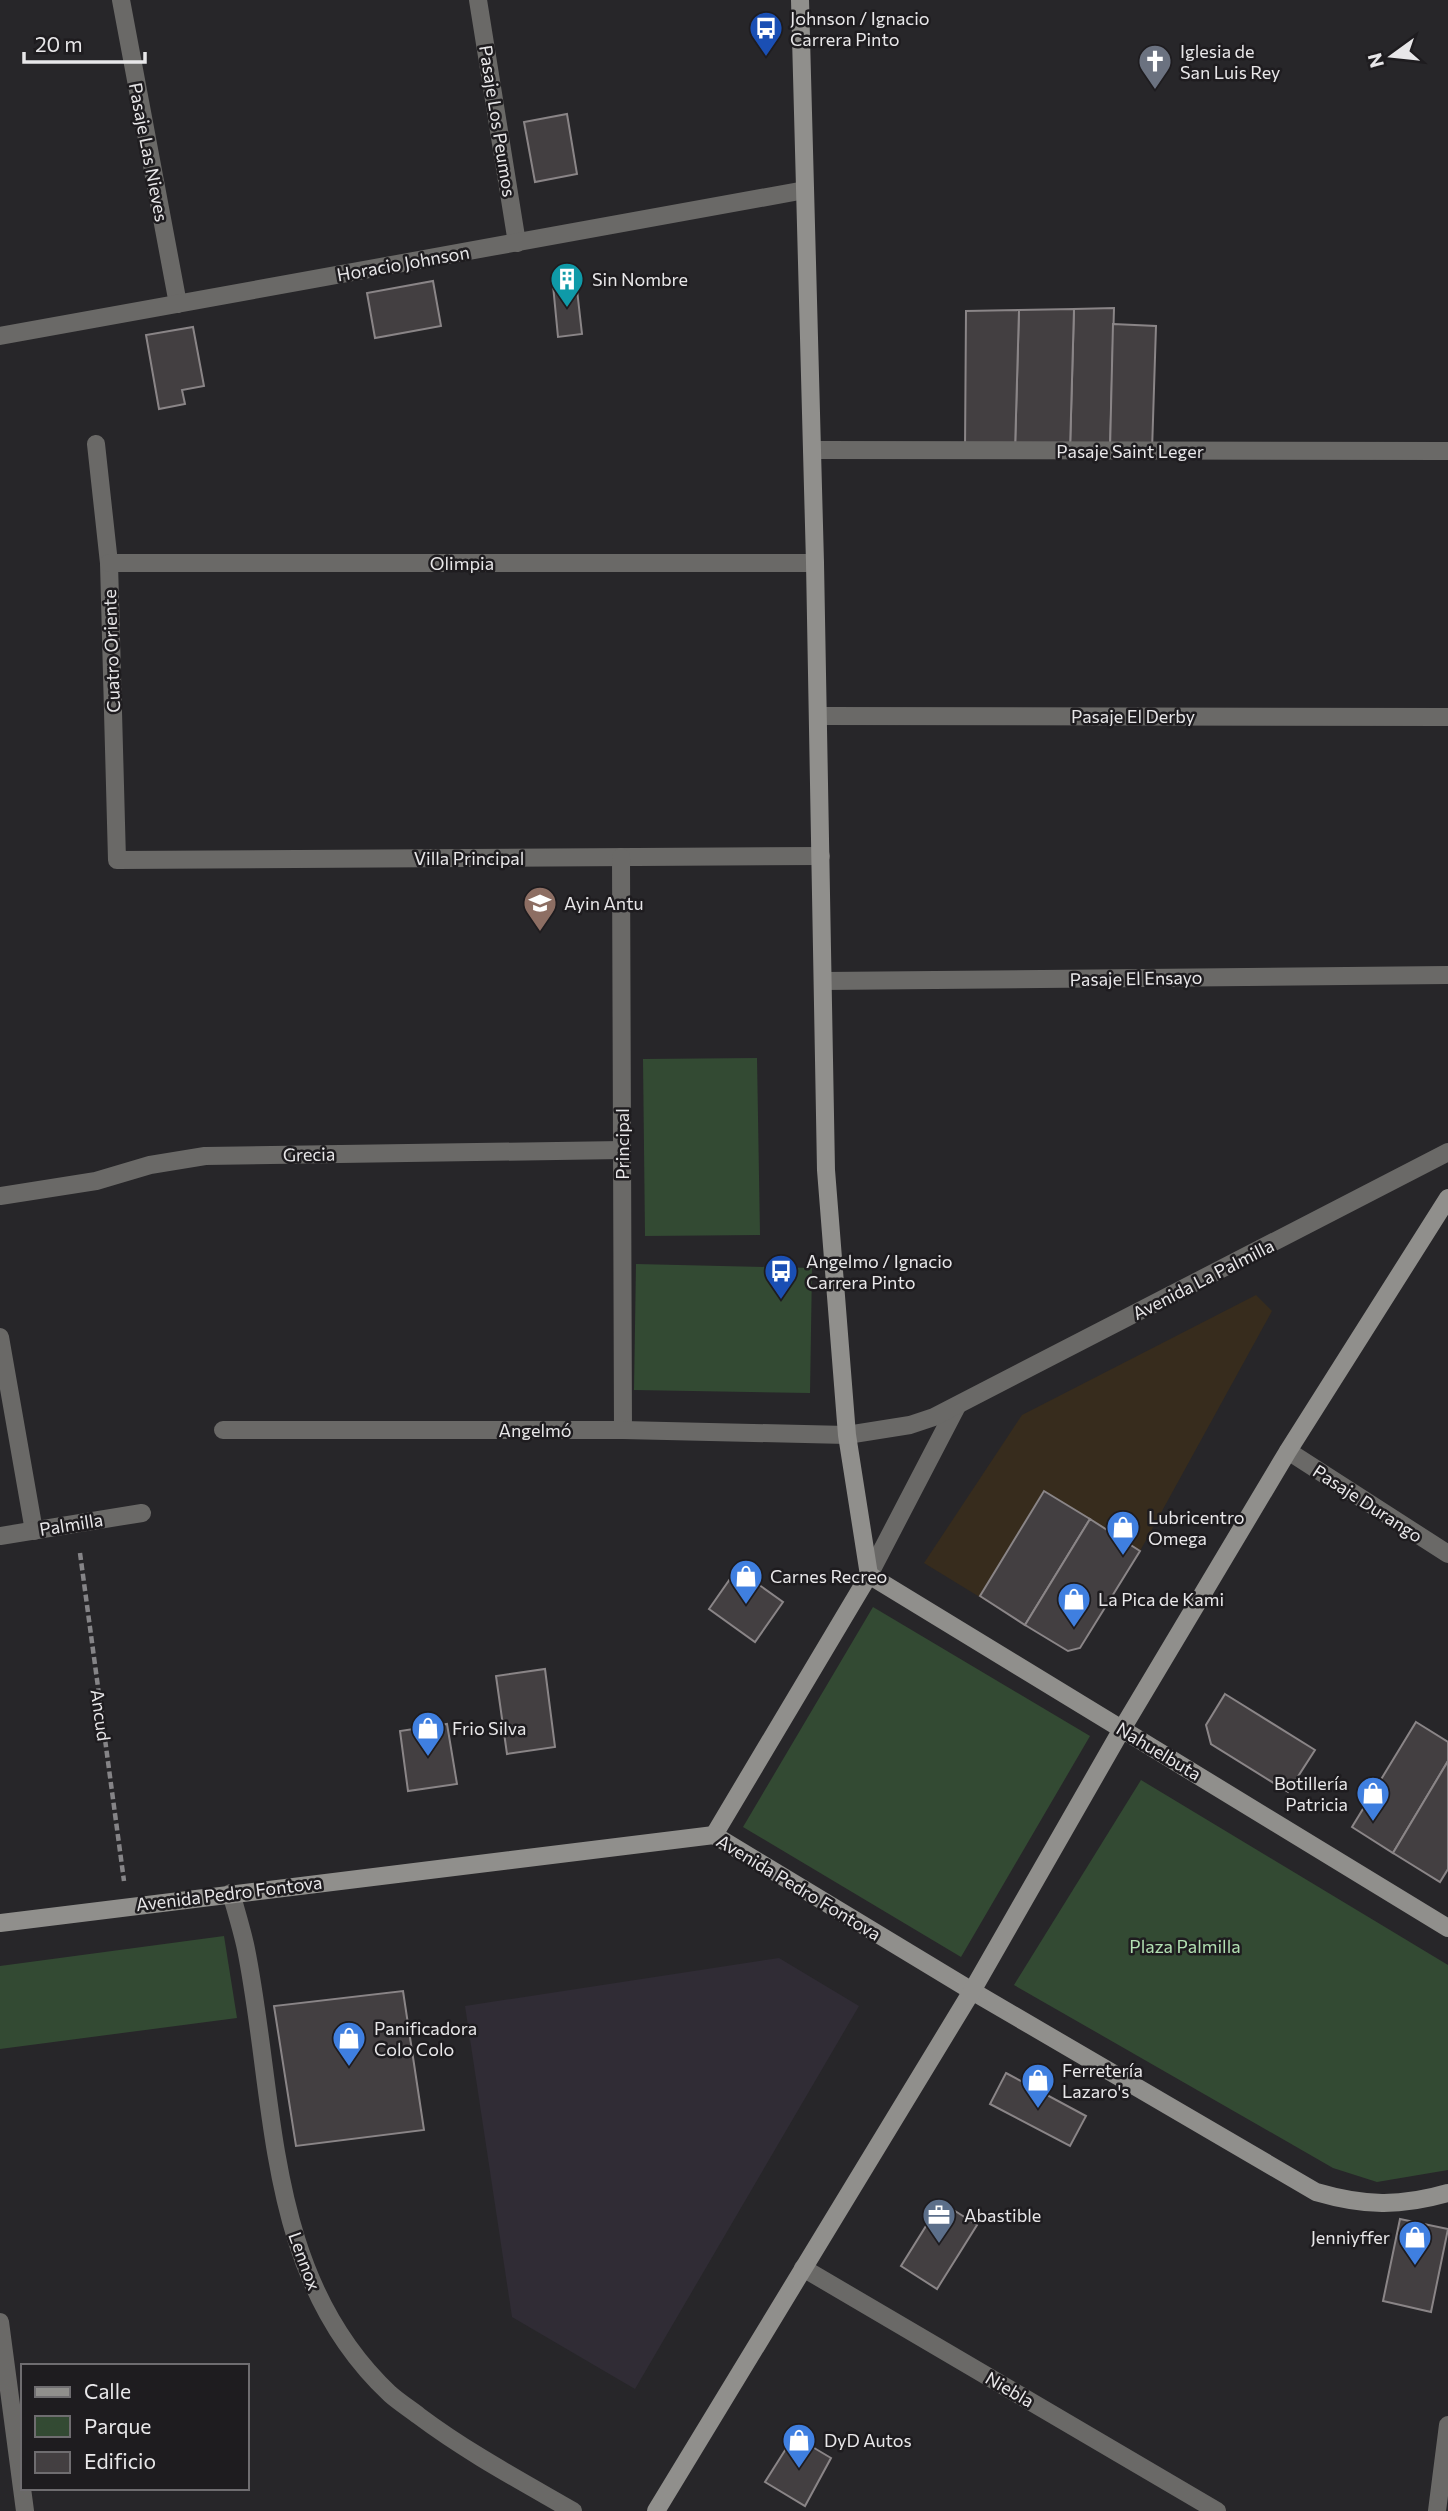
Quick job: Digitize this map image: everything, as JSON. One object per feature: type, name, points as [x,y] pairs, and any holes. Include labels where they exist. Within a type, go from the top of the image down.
[{"type":"main road","points":[[714,1835],[869,1575],[847,1434],[826,1170],[815,563],[800,0]]},
{"type":"main road","points":[[656,2511],[972,1991],[1122,1729],[1288,1451],[1448,1198]]},
{"type":"main road","name":"Nahuelbuta","points":[[869,1575],[1448,1928]]},
{"type":"main road","name":"Avenida Pedro Fontova","points":[[0,1923],[714,1835],[972,1991],[1316,2192],[1370,2204],[1397,2204],[1448,2193]]},
{"type":"street","name":"Pasaje Las Nieves","points":[[121,0],[178,304]]},
{"type":"street","name":"Pasaje Los Peumos","points":[[478,0],[517,243]]},
{"type":"street","name":"Horacio Johnson","points":[[0,336],[806,190]]},
{"type":"street","name":"Cuatro Oriente","points":[[96,444],[109,563],[117,860]]},
{"type":"street","name":"Pasaje Saint Leger","points":[[812,450],[1448,451]]},
{"type":"street","name":"Olimpia","points":[[109,563],[815,563]]},
{"type":"street","name":"Pasaje El Derby","points":[[818,716],[1448,717]]},
{"type":"street","name":"Villa Principal","points":[[117,860],[821,856]]},
{"type":"street","name":"Principal","points":[[621,857],[623,1430]]},
{"type":"street","name":"Pasaje El Ensayo","points":[[824,981],[1448,975]]},
{"type":"street","name":"Grecia","points":[[0,1196],[96,1181],[150,1165],[205,1156],[622,1150]]},
{"type":"street","name":"Avenida La Palmilla","points":[[847,1434],[910,1425],[957,1406],[1448,1152]]},
{"type":"street","points":[[0,1337],[34,1531]]},
{"type":"street","points":[[869,1575],[957,1406]]},
{"type":"street","name":"Angelmó","points":[[223,1430],[623,1430],[847,1434]]},
{"type":"street","name":"Pasaje Durango","points":[[1288,1451],[1448,1554]]},
{"type":"street","name":"Palmilla","points":[[0,1536],[142,1513]]},
{"type":"street","name":"Lennox","points":[[231,1893],[246,1949],[278,2174],[302,2260],[321,2305],[352,2352],[390,2394],[451,2440],[573,2511]]},
{"type":"street","name":"Niebla","points":[[803,2268],[1217,2511]]},
{"type":"street","points":[[0,2322],[21,2481]]},
{"type":"street","points":[[1437,2511],[1448,2425]]},
{"type":"street","points":[[22,2490],[25,2511]]},
{"type":"path","name":"Ancud","points":[[76,1523],[127,1906]]},
{"type":"shaded area","points":[[1256,1295],[1272,1311],[1140,1551],[1080,1648],[1068,1651],[924,1563],[1022,1415]]},
{"type":"shaded area","points":[[779,1958],[859,2006],[635,2389],[512,2317],[465,2006]]},
{"type":"green space","points":[[757,1058],[760,1235],[645,1236],[643,1059]]},
{"type":"green space","points":[[636,1264],[812,1268],[810,1393],[634,1390]]},
{"type":"green space","points":[[873,1607],[1090,1736],[961,1957],[743,1827]]},
{"type":"green space","name":"Plaza Palmilla","points":[[1141,1780],[1448,1965],[1448,2170],[1377,2182],[1333,2168],[1014,1985]]},
{"type":"green space","points":[[224,1936],[237,2018],[0,2049],[0,1966]]},
{"type":"building","points":[[567,114],[577,174],[535,182],[524,122]]},
{"type":"building","points":[[433,281],[441,326],[375,338],[367,293]]},
{"type":"building","name":"Sin Nombre","points":[[576,281],[582,334],[558,337],[553,285]]},
{"type":"building","points":[[1114,308],[1110,450],[1070,450],[1074,309]]},
{"type":"building","points":[[1074,309],[1070,450],[1015,450],[1019,310]]},
{"type":"building","points":[[1019,310],[1015,450],[965,450],[966,311]]},
{"type":"building","points":[[1113,324],[1156,326],[1152,451],[1110,450]]},
{"type":"building","points":[[193,327],[204,386],[182,390],[185,404],[159,409],[146,335]]},
{"type":"building","points":[[1044,1491],[1090,1519],[1025,1625],[980,1596]]},
{"type":"building","points":[[1090,1519],[1140,1551],[1080,1648],[1068,1651],[1025,1625]]},
{"type":"building","name":"Carnes Recreo","points":[[737,1569],[783,1602],[755,1642],[709,1609]]},
{"type":"building","points":[[545,1669],[555,1747],[507,1754],[496,1676]]},
{"type":"building","points":[[1225,1694],[1315,1750],[1288,1792],[1211,1744],[1206,1725]]},
{"type":"building","points":[[1416,1722],[1448,1742],[1448,1761],[1393,1853],[1352,1827]]},
{"type":"building","name":"Frio Silva","points":[[447,1724],[457,1784],[408,1791],[400,1731]]},
{"type":"building","points":[[1448,1761],[1448,1869],[1440,1882],[1393,1853]]},
{"type":"building","name":"Panificadora Colo Colo","points":[[403,1991],[424,2130],[296,2146],[274,2006]]},
{"type":"building","name":"Ferretería Lazaro's","points":[[1006,2073],[1086,2116],[1070,2146],[990,2104]]},
{"type":"building","name":"Abastible","points":[[941,2202],[977,2225],[937,2289],[901,2266]]},
{"type":"building","name":"Jenniyffer","points":[[1400,2219],[1448,2229],[1431,2312],[1383,2301]]},
{"type":"building","name":"DyD Autos","points":[[794,2436],[831,2458],[805,2506],[765,2482]]},
{"type":"place","name":"Johnson / Ignacio Carrera Pinto","points":[[766,58]]},
{"type":"place","name":"Iglesia de San Luis Rey","points":[[1155,91]]},
{"type":"place","name":"Sin Nombre","points":[[567,309]]},
{"type":"place","name":"Ayin Antu","points":[[540,933]]},
{"type":"place","name":"Angelmo / Ignacio Carrera Pinto","points":[[781,1301]]},
{"type":"place","name":"Lubricentro Omega","points":[[1123,1557]]},
{"type":"place","name":"Carnes Recreo","points":[[746,1606]]},
{"type":"place","name":"La Pica de Kami","points":[[1074,1629]]},
{"type":"place","name":"Frio Silva","points":[[428,1758]]},
{"type":"place","name":"Botillería Patricia","points":[[1373,1823]]},
{"type":"place","name":"Panificadora Colo Colo","points":[[349,2068]]},
{"type":"place","name":"Ferretería Lazaro's","points":[[1038,2110]]},
{"type":"place","name":"Abastible","points":[[939,2245]]},
{"type":"place","name":"Jenniyffer","points":[[1415,2267]]},
{"type":"place","name":"DyD Autos","points":[[799,2470]]}]
